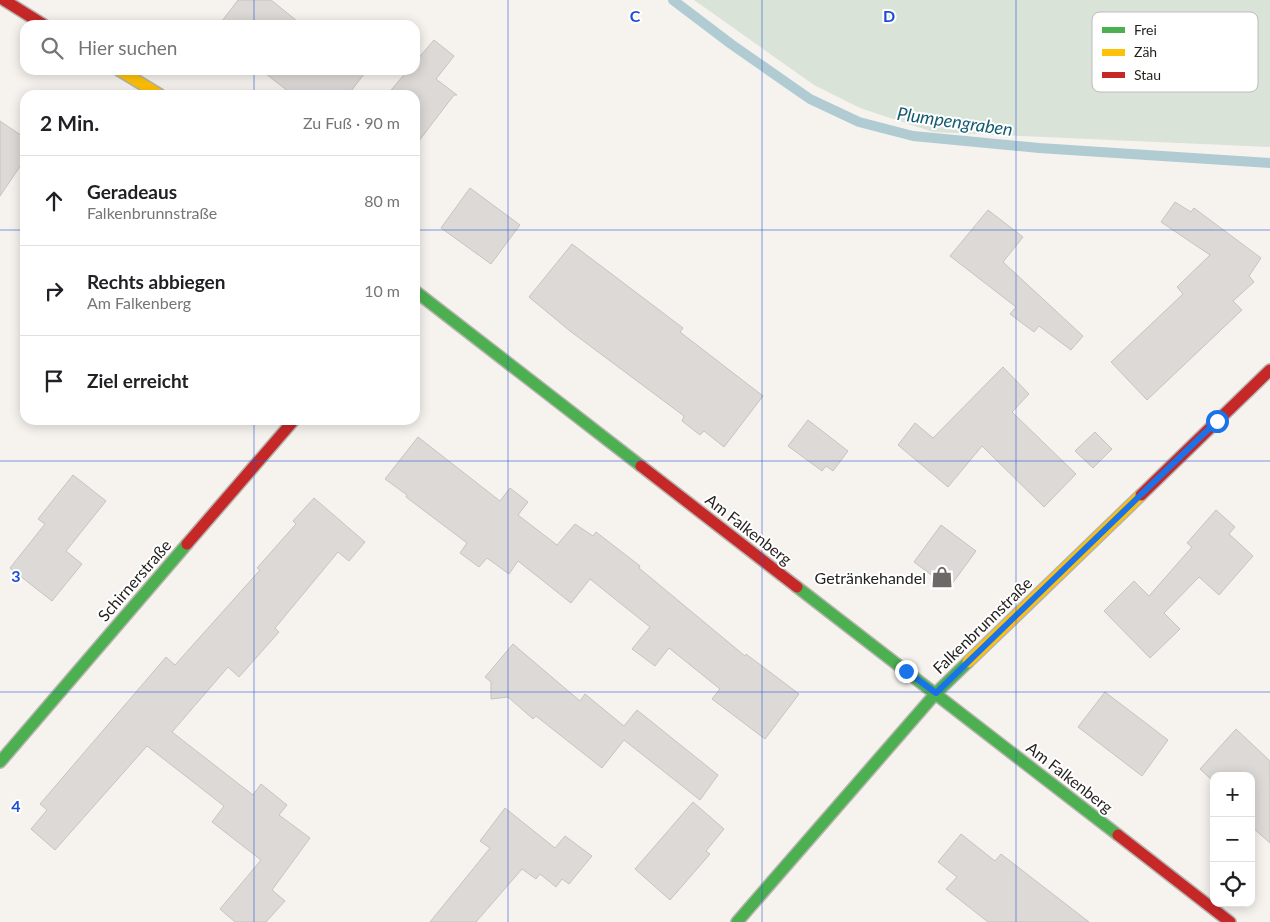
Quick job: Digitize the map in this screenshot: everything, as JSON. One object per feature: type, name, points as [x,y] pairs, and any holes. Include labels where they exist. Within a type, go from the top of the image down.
[{"type":"street","points":[[4,0],[36,20]]},
{"type":"street","points":[[127,75],[152,90]]},
{"type":"street","name":"Am Falkenberg","points":[[420,295],[1230,922]]},
{"type":"street","name":"Falkenbrunnstraße","points":[[737,922],[936,693],[1270,370]]},
{"type":"street","name":"Schirnerstraße","points":[[0,762],[290,425]]},
{"type":"shaded area","points":[[694,0],[1270,0],[1270,147],[933,132],[860,108],[814,85]]},
{"type":"building","points":[[238,0],[271,0],[296,20],[223,20]]},
{"type":"building","points":[[434,40],[454,56],[436,79],[457,95],[454,95],[420,139],[420,90],[391,90],[404,75],[420,75],[420,56]]},
{"type":"building","points":[[267,75],[363,75],[352,90],[287,90]]},
{"type":"building","points":[[0,121],[20,135],[20,166],[0,196]]},
{"type":"building","points":[[470,188],[520,225],[491,264],[441,228]]},
{"type":"building","points":[[1175,202],[1191,212],[1194,208],[1261,258],[1249,276],[1254,282],[1233,301],[1242,310],[1147,400],[1111,362],[1183,294],[1177,287],[1210,255],[1161,222]]},
{"type":"building","points":[[988,210],[1023,237],[1003,262],[1083,336],[1071,350],[1039,326],[1034,332],[1010,314],[1016,307],[950,256]]},
{"type":"building","points":[[572,244],[683,328],[680,332],[763,396],[724,447],[704,431],[700,435],[682,421],[684,416],[570,331],[529,297]]},
{"type":"building","points":[[1003,367],[1029,394],[1012,412],[1076,474],[1044,507],[982,446],[948,487],[898,445],[915,423],[933,438]]},
{"type":"building","points":[[808,420],[848,451],[833,471],[826,466],[822,471],[788,446]]},
{"type":"building","points":[[1095,432],[1112,449],[1093,468],[1075,451]]},
{"type":"building","points":[[418,437],[500,501],[510,488],[528,502],[518,515],[557,545],[575,524],[593,536],[596,532],[640,566],[639,568],[745,656],[746,654],[799,694],[765,739],[712,699],[720,689],[669,648],[655,666],[632,649],[650,627],[590,579],[571,603],[518,561],[509,574],[487,558],[479,567],[460,553],[467,543],[385,479]]},
{"type":"building","points":[[73,475],[106,501],[66,551],[82,564],[52,601],[10,568],[45,524],[38,519]]},
{"type":"building","points":[[314,498],[365,542],[349,561],[338,552],[275,628],[279,632],[239,677],[228,667],[172,732],[253,795],[261,784],[287,805],[279,815],[310,838],[272,890],[285,901],[266,922],[235,922],[220,909],[261,860],[212,822],[224,806],[147,746],[55,850],[31,829],[47,810],[40,804],[166,657],[175,665],[260,570],[257,568],[296,524],[293,521]]},
{"type":"building","points":[[1216,510],[1235,527],[1229,534],[1253,556],[1219,595],[1199,577],[1164,613],[1180,629],[1150,658],[1104,611],[1134,581],[1149,596],[1192,547],[1187,543]]},
{"type":"building","points":[[941,525],[976,551],[949,588],[914,562]]},
{"type":"building","points":[[513,644],[580,701],[585,694],[624,726],[637,710],[718,775],[700,800],[624,740],[602,768],[536,716],[533,719],[508,697],[491,699],[491,682],[485,677]]},
{"type":"building","points":[[1105,692],[1168,740],[1142,776],[1078,727]]},
{"type":"building","points":[[1236,729],[1270,761],[1270,843],[1255,830],[1255,772],[1210,772],[1210,778],[1200,769]]},
{"type":"building","points":[[693,802],[724,829],[706,851],[710,854],[670,900],[635,869]]},
{"type":"building","points":[[505,808],[555,848],[565,836],[592,856],[569,884],[562,879],[556,887],[540,874],[536,879],[522,869],[476,922],[430,922],[490,848],[480,841]]},
{"type":"building","points":[[961,834],[995,861],[1001,854],[1089,922],[988,922],[946,889],[957,877],[938,862]]},
{"type":"waterway","name":"Plumpengraben","points":[[673,0],[731,44],[810,99],[859,122],[913,136],[1039,148],[1270,163]]},
{"type":"traffic: fast","points":[[420,295],[641,466]]},
{"type":"traffic: fast","points":[[0,762],[187,544]]},
{"type":"traffic: fast","points":[[797,587],[1118,835]]},
{"type":"traffic: fast","points":[[737,922],[936,693],[968,662]]},
{"type":"traffic: slow","points":[[127,75],[152,90]]},
{"type":"traffic: slow","points":[[968,662],[1141,495]]},
{"type":"traffic: jam","points":[[4,0],[36,20]]},
{"type":"traffic: jam","points":[[1141,495],[1270,370]]},
{"type":"traffic: jam","points":[[187,544],[290,425]]},
{"type":"traffic: jam","points":[[641,466],[797,587]]},
{"type":"traffic: jam","points":[[1118,835],[1230,922]]},
{"type":"place","name":"Getränkehandel","points":[[942,577]]},
{"type":"route","points":[[906,671],[936,693],[1217,421]]}]
